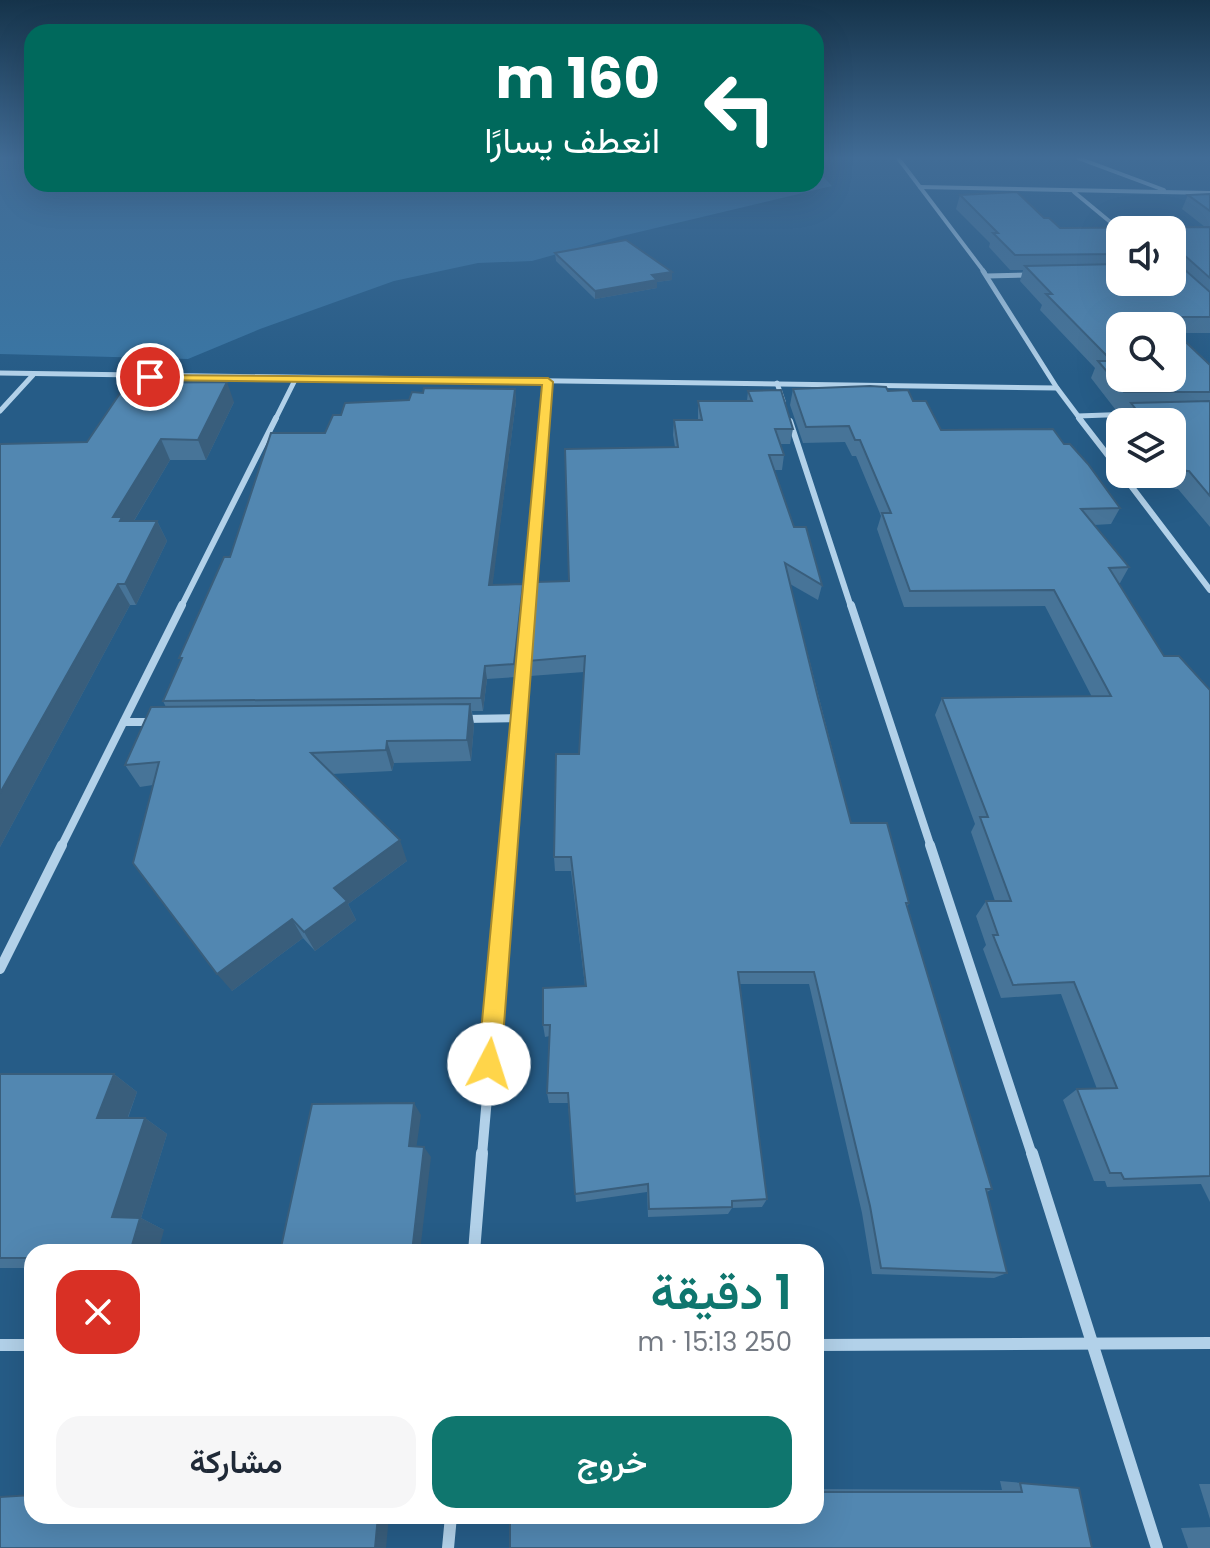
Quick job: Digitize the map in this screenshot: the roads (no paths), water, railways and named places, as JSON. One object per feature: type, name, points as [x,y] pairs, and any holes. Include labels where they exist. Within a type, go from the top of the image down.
[{"type":"street","points":[[953,230],[987,276],[1057,388],[1106,453]]},
{"type":"street","points":[[987,276],[1031,275]]},
{"type":"street","points":[[0,373],[295,380],[1057,388]]},
{"type":"street","points":[[0,411],[33,375]]},
{"type":"street","points":[[0,969],[295,380]]},
{"type":"street","points":[[475,1244],[548,382]]},
{"type":"street","points":[[777,383],[1094,1342],[1157,1548]]},
{"type":"street","points":[[1078,416],[1106,415]]},
{"type":"street","points":[[1132,488],[1210,590]]},
{"type":"street","points":[[455,719],[518,718]]},
{"type":"street","points":[[124,722],[171,721]]},
{"type":"street","points":[[824,1345],[1210,1343]]},
{"type":"street","points":[[0,1345],[24,1345]]},
{"type":"street","points":[[448,1548],[450,1524]]}]
